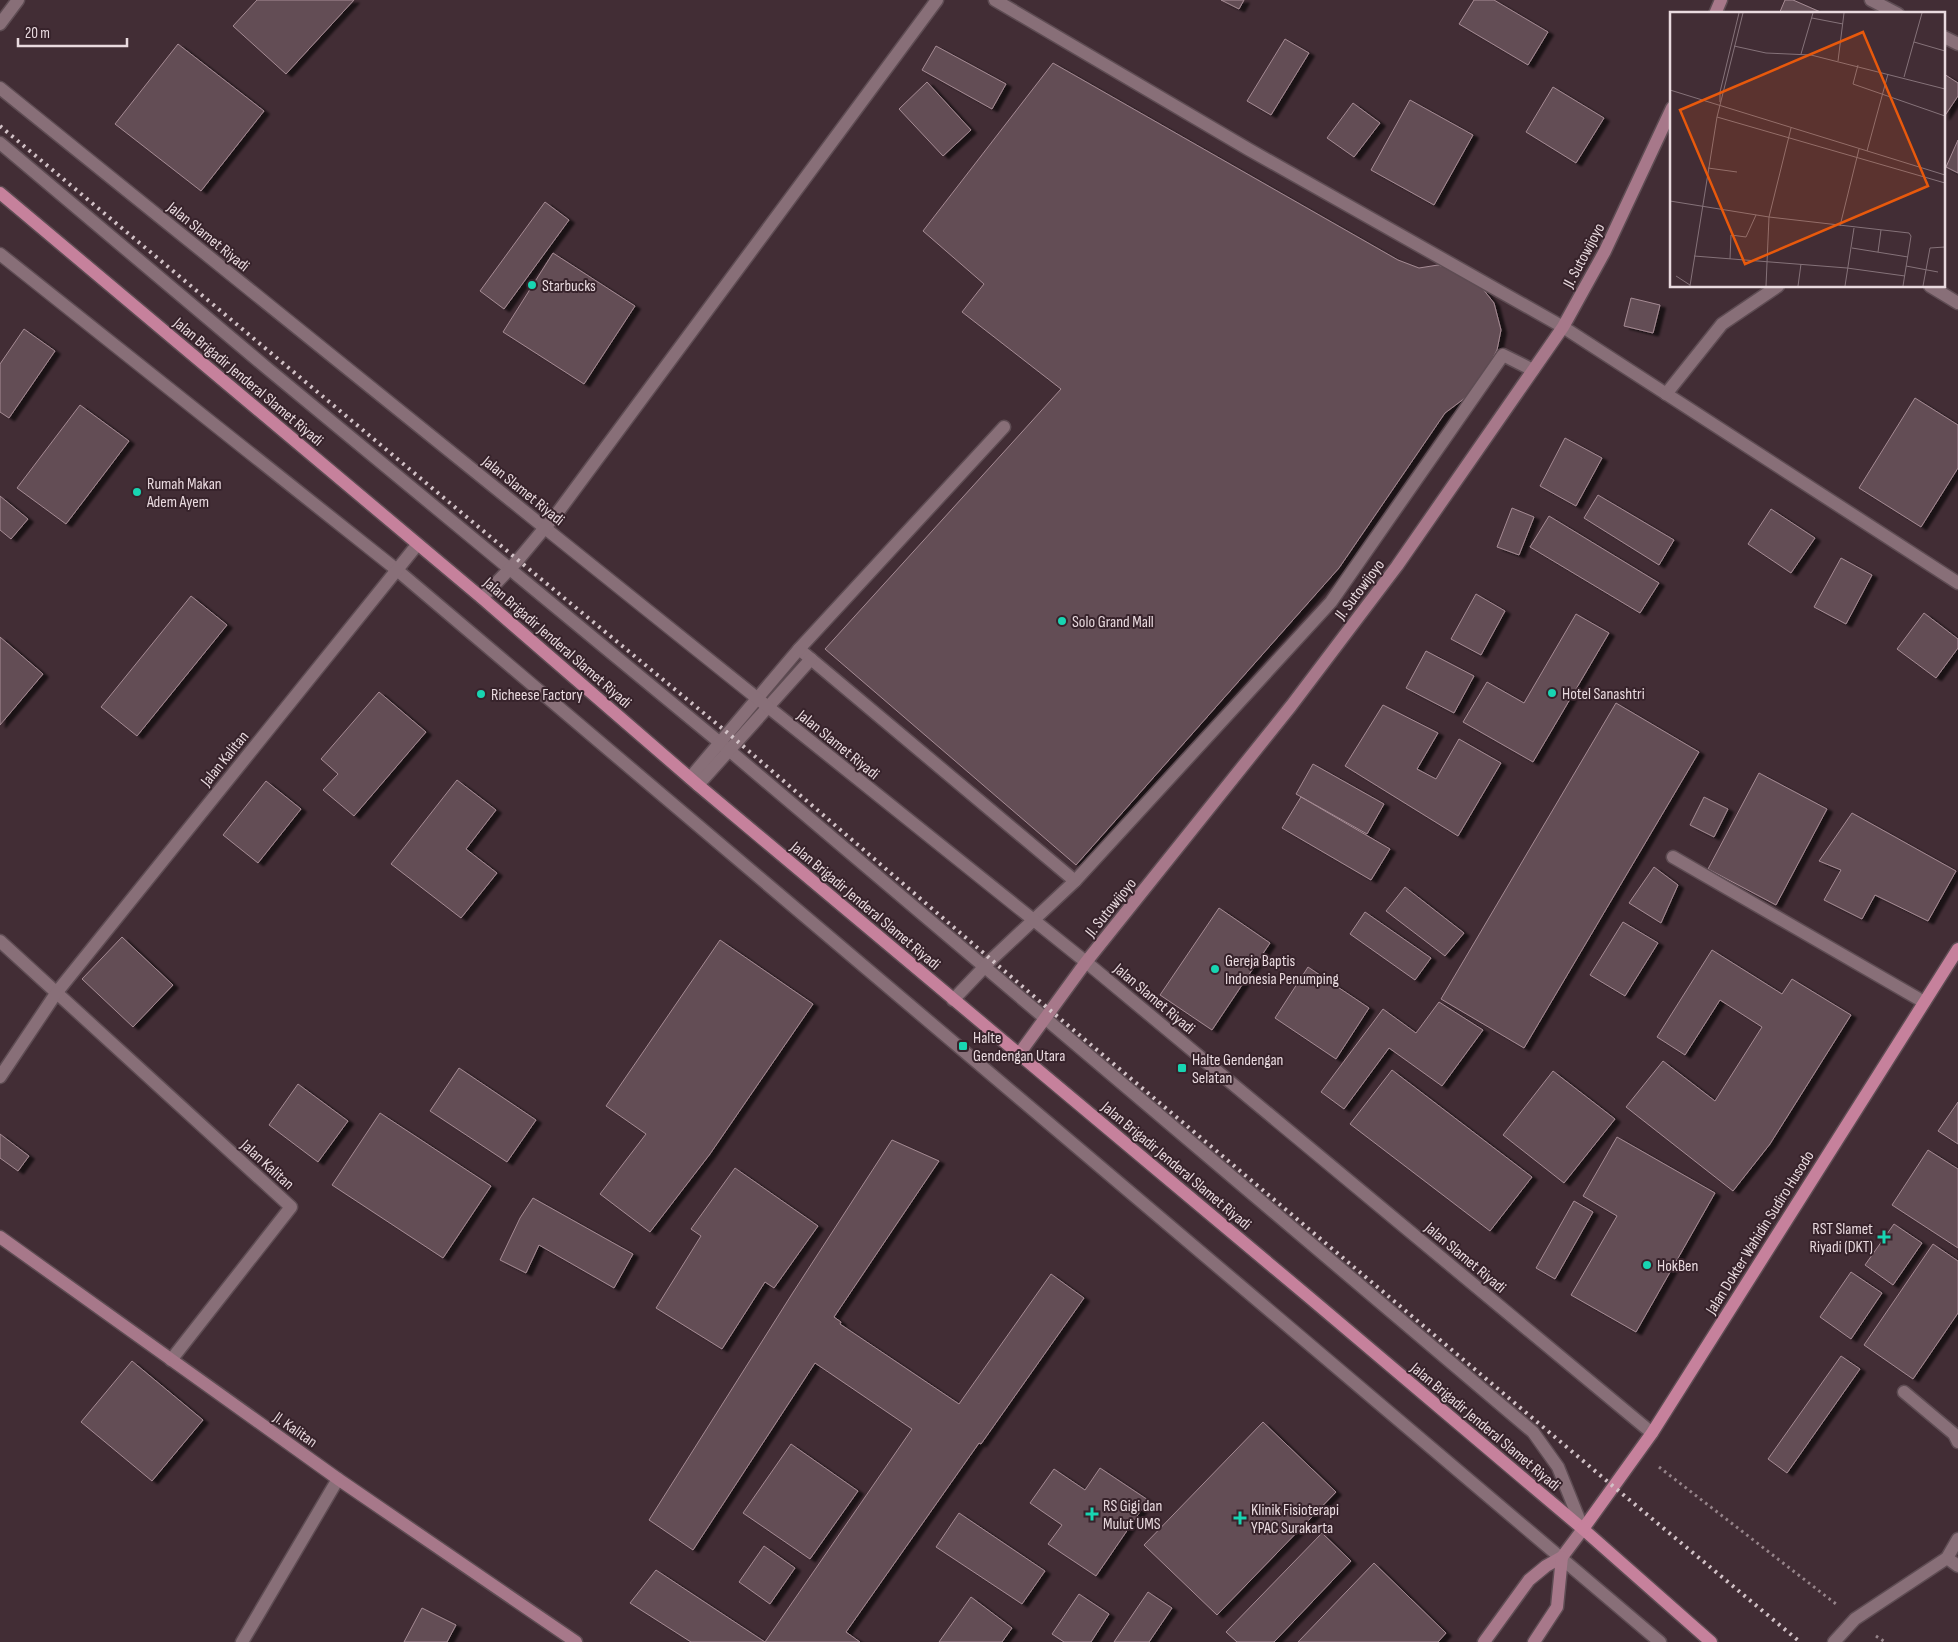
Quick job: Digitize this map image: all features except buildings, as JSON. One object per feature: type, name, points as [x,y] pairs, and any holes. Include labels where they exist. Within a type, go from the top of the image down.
[{"type":"main road","points":[[1716,12],[1721,0]]},
{"type":"main road","name":"Jl. Sutowijoyo","points":[[1019,1054],[1086,962],[1285,714],[1397,566],[1534,370],[1563,327],[1605,251],[1670,112]]},
{"type":"main road","name":"Jalan Brigadir Jenderal Slamet Riyadi","points":[[0,193],[482,598],[694,781],[1582,1529],[1711,1642]]},
{"type":"main road","name":"Jalan Dokter Wahidin Sudiro Husodo","points":[[1582,1529],[1652,1433],[1958,949]]},
{"type":"main road","name":"Jl. Kalitan","points":[[0,1236],[338,1479],[576,1642]]},
{"type":"main road","points":[[1484,1642],[1530,1580],[1546,1566],[1562,1557],[1582,1529]]},
{"type":"main road","points":[[1534,1642],[1557,1607],[1562,1557]]},
{"type":"street","points":[[0,24],[18,0]]},
{"type":"street","points":[[482,598],[545,528],[937,0]]},
{"type":"street","points":[[995,0],[1248,149],[1563,327],[1958,583]]},
{"type":"street","points":[[1871,0],[1894,12]]},
{"type":"street","points":[[1946,38],[1958,44]]},
{"type":"street","name":"Jalan Slamet Riyadi","points":[[0,88],[1086,962],[1652,1433]]},
{"type":"street","points":[[0,143],[275,375],[725,747],[1533,1432],[1558,1467],[1582,1529]]},
{"type":"street","points":[[0,254],[397,570],[1660,1642]]},
{"type":"street","points":[[1666,394],[1722,324],[1775,288]]},
{"type":"street","points":[[1933,288],[1958,303]]},
{"type":"street","points":[[954,1000],[984,968],[1075,881],[1330,602],[1503,355],[1534,370]]},
{"type":"street","points":[[725,747],[758,698],[799,649],[1004,427]]},
{"type":"street","name":"Jalan Kalitan","points":[[0,1078],[57,992],[417,545]]},
{"type":"street","points":[[799,649],[1075,881]]},
{"type":"street","points":[[694,781],[725,747],[768,708],[811,660]]},
{"type":"street","points":[[1673,857],[1924,1002]]},
{"type":"street","points":[[0,941],[57,992]]},
{"type":"street","name":"Jalan Kalitan","points":[[57,992],[291,1207],[171,1360]]},
{"type":"street","points":[[1904,1392],[1954,1434],[1958,1442]]},
{"type":"street","points":[[242,1642],[338,1479]]},
{"type":"street","points":[[1834,1642],[1855,1619],[1947,1558],[1958,1539]]},
{"type":"street","points":[[1947,1558],[1958,1566]]},
{"type":"path","points":[[1639,1451],[1885,1642]]},
{"type":"railway","points":[[0,126],[518,560],[729,734],[1051,1011],[1800,1642]]},
{"type":"place","name":"Starbucks","points":[[532,285]]},
{"type":"place","name":"Rumah Makan Adem Ayem","points":[[137,492]]},
{"type":"place","name":"Solo Grand Mall","points":[[1062,621]]},
{"type":"place","name":"Hotel Sanashtri","points":[[1552,693]]},
{"type":"place","name":"Richeese Factory","points":[[481,694]]},
{"type":"place","name":"Gereja Baptis Indonesia Penumping","points":[[1215,969]]},
{"type":"place","name":"Halte Gendengan Utara","points":[[963,1046]]},
{"type":"place","name":"Halte Gendengan Selatan","points":[[1182,1068]]},
{"type":"place","name":"RST Slamet Riyadi (DKT)","points":[[1884,1237]]},
{"type":"place","name":"HokBen","points":[[1647,1265]]},
{"type":"place","name":"RS Gigi dan Mulut UMS","points":[[1092,1514]]},
{"type":"place","name":"Klinik Fisioterapi YPAC Surakarta","points":[[1240,1518]]}]
